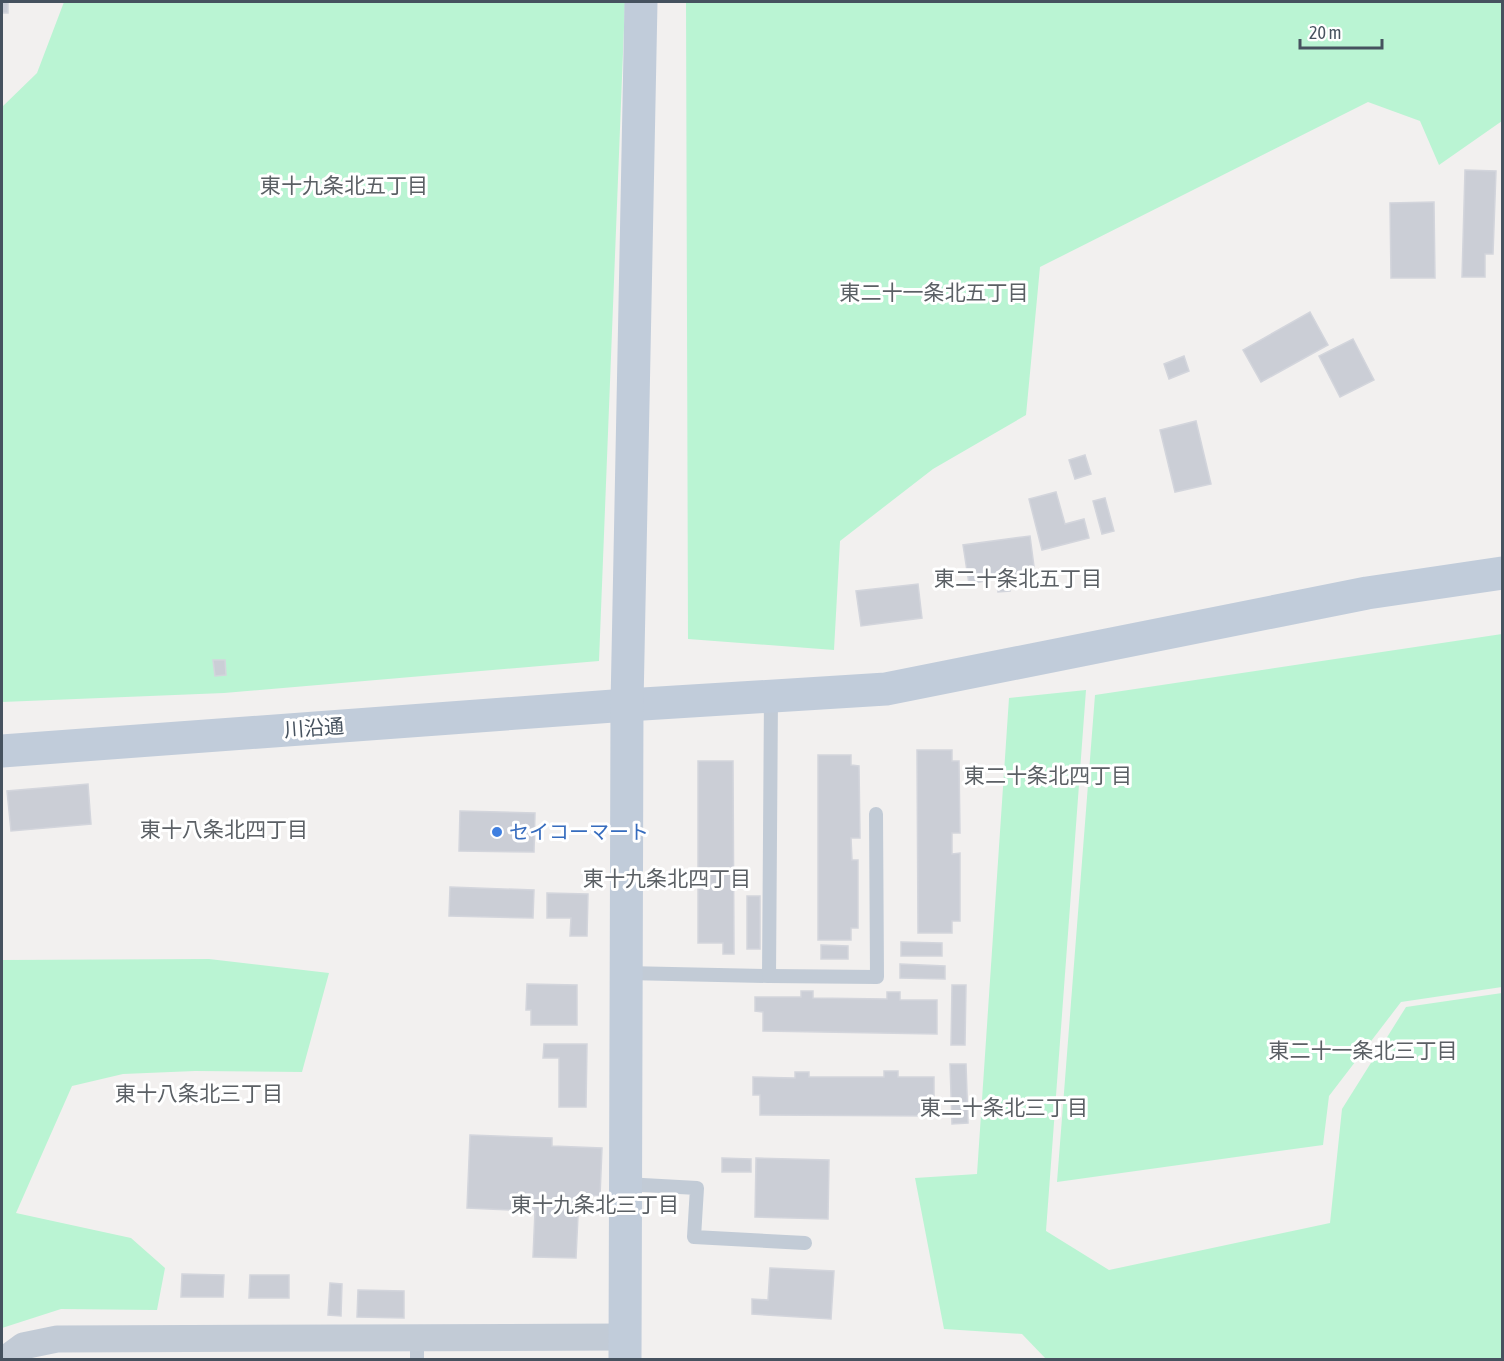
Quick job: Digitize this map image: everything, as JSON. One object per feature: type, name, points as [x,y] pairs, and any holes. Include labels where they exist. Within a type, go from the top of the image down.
[{"type":"street","points":[[16,1355],[57,1339],[417,1349],[625,1348],[627,705],[641,2]]},
{"type":"street","name":"川沿通","points":[[2,751],[627,705],[886,689],[1367,593],[1503,573]]},
{"type":"lane","points":[[769,976],[771,696]]},
{"type":"lane","points":[[626,973],[877,976],[876,814]]},
{"type":"lane","points":[[625,1184],[696,1188],[694,1237],[805,1243]]},
{"type":"green space","points":[[64,2],[625,2],[599,661],[224,693],[2,702],[2,107],[37,73]]},
{"type":"green space","points":[[686,2],[1502,2],[1502,121],[1439,165],[1420,121],[1368,102],[1040,267],[1026,415],[933,469],[840,541],[834,650],[688,639]]},
{"type":"green space","points":[[1502,634],[1502,987],[1401,1002],[1329,1096],[1323,1145],[1057,1182],[1095,695]]},
{"type":"green space","points":[[1086,690],[1046,1231],[1109,1270],[1330,1223],[1342,1109],[1406,1007],[1502,993],[1502,1359],[1046,1359],[1022,1334],[944,1329],[915,1178],[977,1174],[1009,698]]},
{"type":"green space","points":[[209,959],[329,973],[302,1072],[195,1071],[123,1074],[72,1086],[16,1213],[131,1238],[165,1268],[157,1310],[61,1309],[2,1328],[2,960]]},
{"type":"building","points":[[2,2],[8,2],[8,13],[2,13]]},
{"type":"building","points":[[1465,170],[1496,171],[1493,254],[1485,254],[1485,277],[1462,277]]},
{"type":"building","points":[[1434,202],[1435,278],[1391,278],[1390,203]]},
{"type":"building","points":[[1310,312],[1328,345],[1261,382],[1243,350]]},
{"type":"building","points":[[1353,339],[1374,380],[1340,397],[1319,356]]},
{"type":"building","points":[[1184,356],[1189,371],[1169,379],[1164,364]]},
{"type":"building","points":[[1196,421],[1211,484],[1175,492],[1160,430]]},
{"type":"building","points":[[1085,455],[1091,474],[1075,479],[1069,460]]},
{"type":"building","points":[[1056,492],[1065,524],[1084,519],[1089,538],[1042,550],[1029,499]]},
{"type":"building","points":[[1105,498],[1114,531],[1102,534],[1093,501]]},
{"type":"building","points":[[1030,536],[1035,574],[1009,578],[1010,591],[998,592],[997,579],[969,584],[963,545]]},
{"type":"building","points":[[918,584],[922,618],[861,626],[856,591]]},
{"type":"building","points":[[213,660],[225,660],[226,675],[215,676]]},
{"type":"building","points":[[917,750],[952,750],[952,761],[959,761],[960,833],[952,833],[952,854],[960,853],[960,921],[952,921],[952,933],[918,933]]},
{"type":"building","points":[[818,755],[851,755],[851,765],[859,766],[860,838],[851,838],[852,860],[858,860],[858,928],[851,928],[851,940],[818,940]]},
{"type":"building","points":[[698,761],[733,761],[734,954],[723,954],[723,943],[698,943]]},
{"type":"building","points":[[88,784],[91,824],[11,831],[7,791]]},
{"type":"building","name":"セイコーマート","points":[[460,811],[535,813],[534,852],[459,851]]},
{"type":"building","points":[[450,887],[534,890],[533,918],[449,916]]},
{"type":"building","points":[[547,893],[588,894],[587,936],[570,936],[571,918],[547,918]]},
{"type":"building","points":[[747,896],[760,896],[760,949],[747,949]]},
{"type":"building","points":[[901,942],[942,943],[942,956],[901,956]]},
{"type":"building","points":[[821,945],[848,946],[848,959],[821,959]]},
{"type":"building","points":[[900,964],[945,966],[945,979],[900,978]]},
{"type":"building","points":[[527,984],[577,985],[577,1025],[531,1025],[531,1010],[526,1010]]},
{"type":"building","points":[[952,985],[966,985],[965,1045],[951,1045]]},
{"type":"building","points":[[801,991],[813,991],[813,998],[887,999],[887,992],[900,992],[900,1000],[937,1000],[937,1034],[763,1031],[763,1012],[755,1011],[755,997],[801,997]]},
{"type":"building","points":[[544,1044],[587,1044],[586,1107],[559,1107],[559,1058],[543,1058]]},
{"type":"building","points":[[950,1064],[966,1064],[968,1123],[952,1124]]},
{"type":"building","points":[[884,1071],[898,1071],[898,1077],[934,1077],[934,1116],[760,1115],[760,1095],[753,1095],[753,1077],[795,1078],[795,1072],[809,1072],[809,1077],[884,1077]]},
{"type":"building","points":[[470,1135],[552,1138],[552,1146],[602,1148],[600,1196],[579,1195],[576,1258],[533,1257],[535,1211],[467,1208]]},
{"type":"building","points":[[722,1158],[751,1159],[751,1172],[722,1172]]},
{"type":"building","points":[[756,1158],[829,1160],[828,1219],[755,1217]]},
{"type":"building","points":[[770,1268],[834,1271],[831,1319],[752,1314],[752,1299],[768,1300]]},
{"type":"building","points":[[182,1274],[224,1275],[223,1297],[181,1297]]},
{"type":"building","points":[[250,1275],[289,1275],[289,1298],[249,1298]]},
{"type":"building","points":[[330,1283],[342,1284],[341,1316],[328,1315]]},
{"type":"building","points":[[358,1290],[404,1291],[404,1318],[357,1317]]},
{"type":"place","name":"セイコーマート","points":[[497,832]]},
{"type":"district","name":"東十九条北五丁目","points":[[344,186]]},
{"type":"district","name":"東二十一条北五丁目","points":[[934,293]]},
{"type":"district","name":"東二十条北五丁目","points":[[1018,579]]},
{"type":"district","name":"東二十条北四丁目","points":[[1048,776]]},
{"type":"district","name":"東十八条北四丁目","points":[[224,830]]},
{"type":"district","name":"東十九条北四丁目","points":[[667,879]]},
{"type":"district","name":"東二十一条北三丁目","points":[[1363,1051]]},
{"type":"district","name":"東十八条北三丁目","points":[[199,1094]]},
{"type":"district","name":"東二十条北三丁目","points":[[1004,1108]]},
{"type":"district","name":"東十九条北三丁目","points":[[595,1205]]}]
